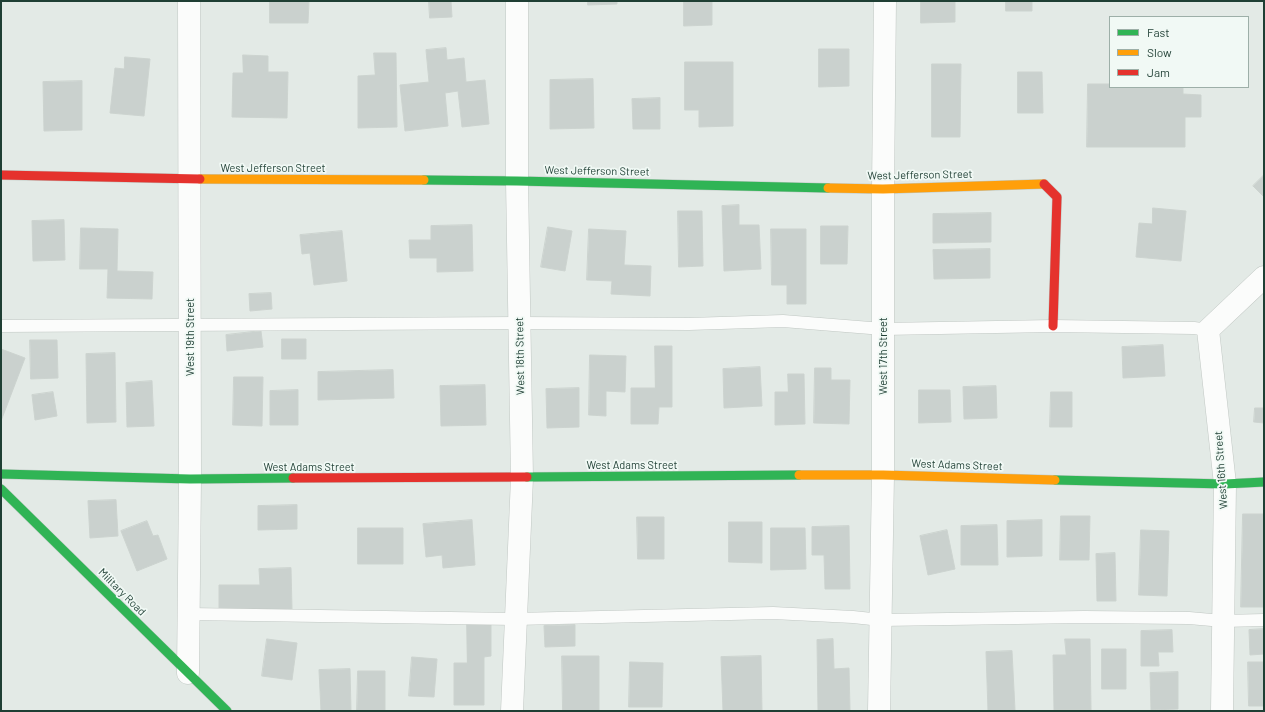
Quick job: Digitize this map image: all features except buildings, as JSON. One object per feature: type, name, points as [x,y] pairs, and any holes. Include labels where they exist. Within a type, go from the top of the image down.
[{"type":"street","name":"West 19th Street","points":[[188,673],[190,479],[189,1]]},
{"type":"street","name":"West 18th Street","points":[[512,711],[522,478],[517,181],[517,1]]},
{"type":"street","name":"West 17th Street","points":[[879,711],[883,475],[883,189],[886,1]]},
{"type":"street","name":"West Jefferson Street","points":[[1,175],[189,180],[517,181],[883,189],[1044,184],[1057,197],[1053,326]]},
{"type":"street","points":[[1208,330],[1264,277]]},
{"type":"street","name":"West 16th Street","points":[[1208,330],[1225,484],[1222,711]]},
{"type":"street","name":"West Adams Street","points":[[1,474],[190,479],[883,475],[1225,484],[1264,482]]},
{"type":"street","name":"Military Road","points":[[1,489],[227,711]]},
{"type":"lane","points":[[1,326],[520,323],[689,324],[783,321],[883,329],[1053,326],[1194,328],[1208,330]]},
{"type":"lane","points":[[189,614],[515,619],[773,613],[881,620],[1084,617],[1189,618],[1223,621],[1264,620]]},
{"type":"traffic: fast","points":[[424,180],[828,188]]},
{"type":"traffic: fast","points":[[1,474],[190,479],[293,478]]},
{"type":"traffic: fast","points":[[527,477],[799,475]]},
{"type":"traffic: fast","points":[[1055,480],[1225,484],[1264,482]]},
{"type":"traffic: fast","points":[[1,489],[227,711]]},
{"type":"traffic: slow","points":[[200,179],[424,180]]},
{"type":"traffic: slow","points":[[828,188],[883,189],[1044,184]]},
{"type":"traffic: slow","points":[[799,475],[883,475],[1055,480]]},
{"type":"traffic: jam","points":[[1,175],[200,179]]},
{"type":"traffic: jam","points":[[1044,184],[1057,197],[1053,326]]},
{"type":"traffic: jam","points":[[293,478],[527,477]]}]
